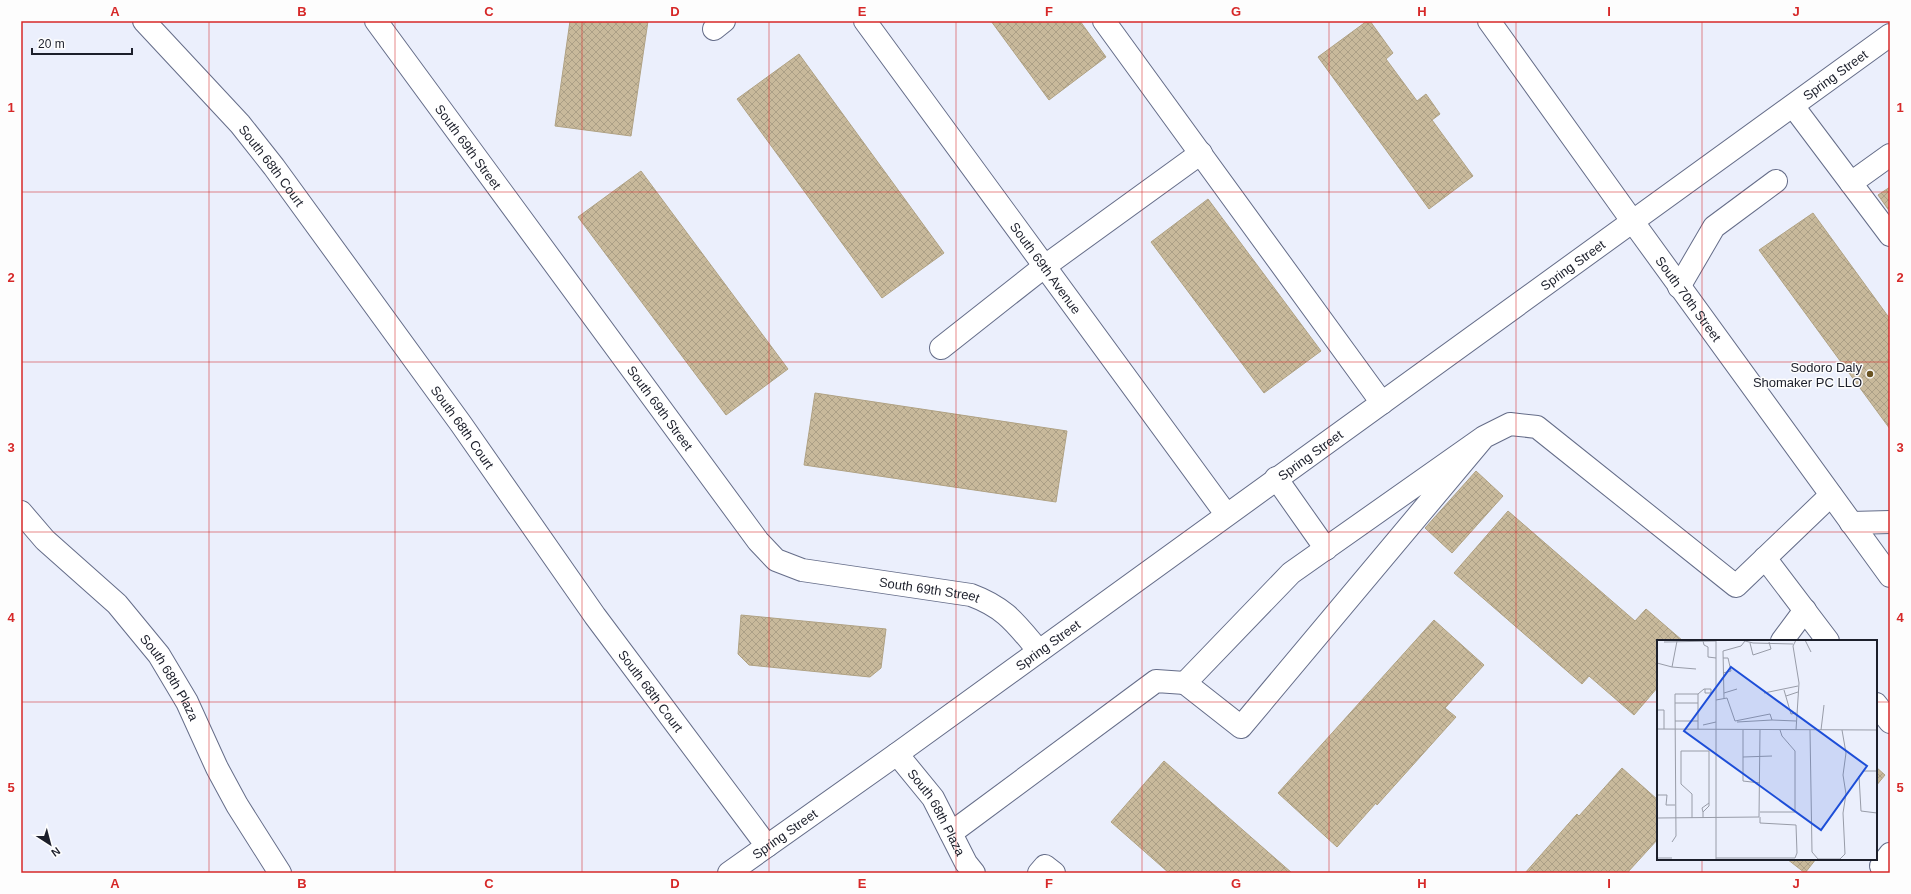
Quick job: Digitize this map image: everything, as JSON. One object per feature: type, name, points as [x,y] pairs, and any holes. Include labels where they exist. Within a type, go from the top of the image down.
[{"type":"street","name":"South 68th Court","points":[[144,21],[240,124],[274,167],[456,418],[596,616],[767,846]]},
{"type":"street","name":"South 69th Street","points":[[376,21],[758,541],[776,560],[802,570],[971,595],[994,604],[1003,611],[1039,651]]},
{"type":"street","points":[[1104,21],[1382,403]]},
{"type":"street","name":"South 70th Street","points":[[1489,21],[1679,287],[1890,576]]},
{"type":"street","name":"South 69th Avenue","points":[[873,24],[1045,266],[1226,514]]},
{"type":"street","name":"Spring Street","points":[[729,873],[897,754],[1226,514],[1633,222],[1890,35]]},
{"type":"street","points":[[1793,106],[1890,235]]},
{"type":"street","points":[[941,348],[1045,266],[1201,153]]},
{"type":"street","points":[[1851,183],[1890,155]]},
{"type":"street","points":[[1679,287],[1714,227],[1776,181]]},
{"type":"street","points":[[1185,683],[1291,573],[1484,437],[1510,424],[1537,427],[1736,586],[1831,495]]},
{"type":"street","points":[[951,833],[1156,681],[1185,683],[1241,727],[1484,437]]},
{"type":"street","points":[[1276,478],[1326,549]]},
{"type":"street","name":"South 68th Plaza","points":[[21,512],[45,540],[117,604],[159,655],[187,702],[217,768],[237,806],[280,873]]},
{"type":"street","points":[[1851,523],[1890,522]]},
{"type":"street","points":[[1765,558],[1827,640]]},
{"type":"street","points":[[1783,640],[1805,610]]},
{"type":"street","points":[[1877,705],[1890,722]]},
{"type":"street","name":"South 68th Plaza","points":[[897,754],[933,798],[966,863],[974,873]]},
{"type":"street","points":[[1889,873],[1881,866],[1890,854]]},
{"type":"street","points":[[1038,873],[1044,866],[1054,873]]},
{"type":"building","points":[[570,21],[648,21],[631,136],[555,126]]},
{"type":"building","points":[[991,21],[1080,21],[1106,57],[1049,100]]},
{"type":"building","points":[[1367,21],[1370,21],[1393,53],[1386,59],[1417,101],[1426,94],[1440,114],[1432,120],[1473,176],[1429,209],[1318,57]]},
{"type":"building","points":[[799,54],[944,253],[882,298],[737,99]]},
{"type":"building","points":[[641,171],[788,369],[726,415],[578,217]]},
{"type":"building","points":[[1890,187],[1890,212],[1878,195]]},
{"type":"building","points":[[1208,199],[1321,351],[1264,393],[1151,242]]},
{"type":"building","name":"Sodoro Daly Shomaker PC LLO","points":[[1813,213],[1890,319],[1890,429],[1759,250]]},
{"type":"building","points":[[815,393],[1067,431],[1056,502],[804,465]]},
{"type":"building","points":[[1476,471],[1503,496],[1452,553],[1425,528]]},
{"type":"building","points":[[1508,511],[1635,621],[1646,609],[1682,640],[1657,640],[1657,688],[1634,715],[1589,676],[1582,684],[1454,573]]},
{"type":"building","points":[[741,615],[886,629],[881,668],[870,677],[749,665],[738,654]]},
{"type":"building","points":[[1434,620],[1484,665],[1445,708],[1456,717],[1337,847],[1278,793]]},
{"type":"building","points":[[1164,761],[1292,873],[1169,873],[1111,822]]},
{"type":"building","points":[[1622,768],[1657,799],[1657,840],[1627,873],[1525,873],[1577,814],[1579,816]]},
{"type":"building","points":[[1877,768],[1885,775],[1877,785]]},
{"type":"building","points":[[1788,860],[1815,860],[1805,873]]},
{"type":"place","name":"Sodoro Daly Shomaker PC LLO","points":[[1870,374]]}]
